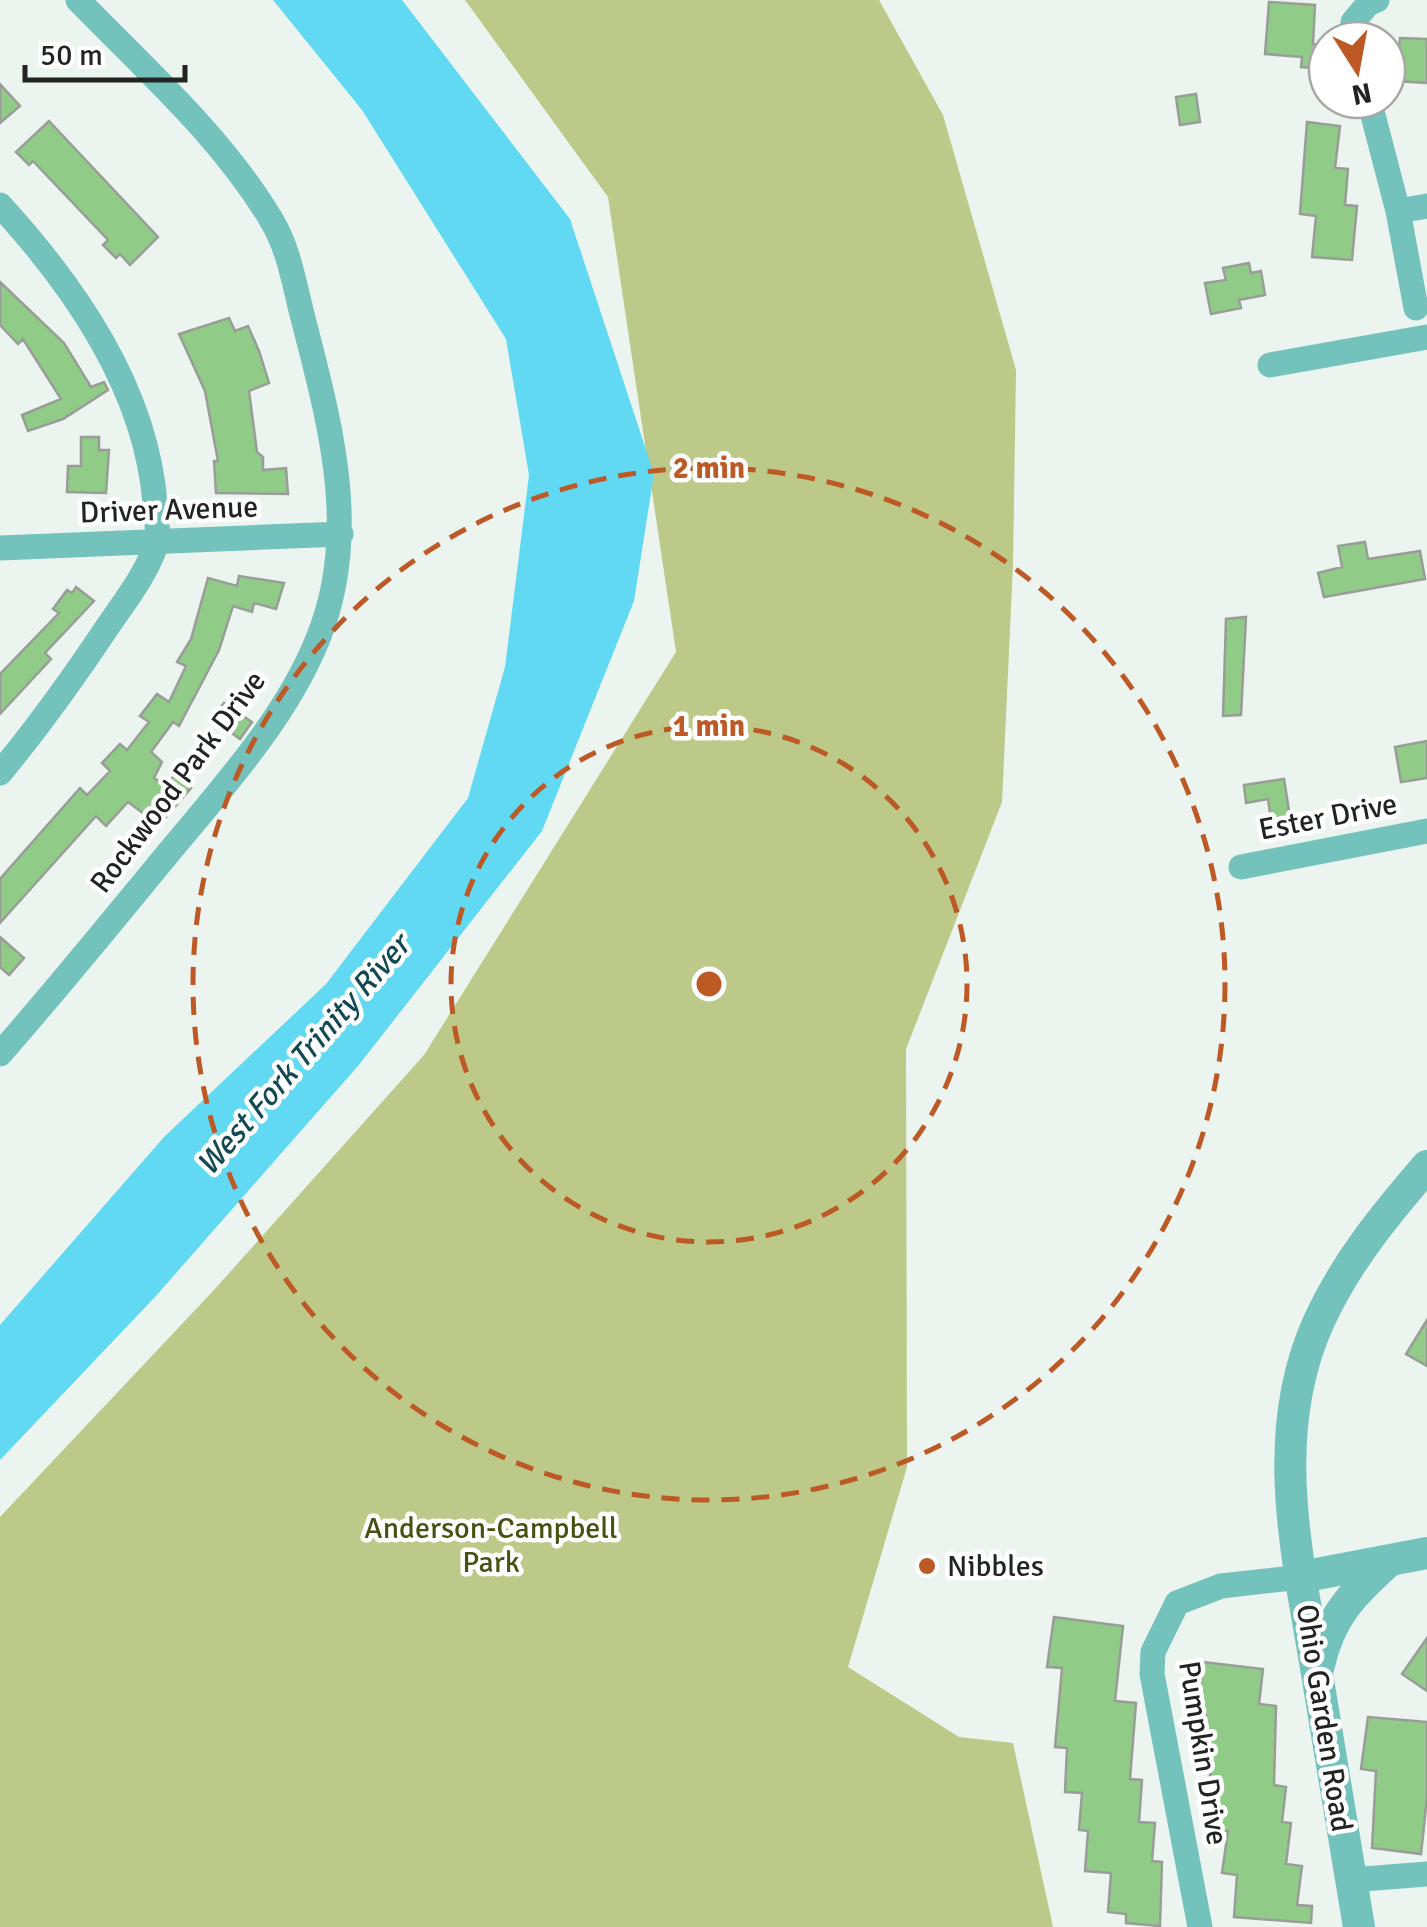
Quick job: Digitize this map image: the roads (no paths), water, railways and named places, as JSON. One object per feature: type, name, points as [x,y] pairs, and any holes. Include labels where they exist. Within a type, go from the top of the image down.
[{"type":"street","name":"Rockwood Park Drive","points":[[0,1054],[230,778],[288,695],[318,640],[341,534],[330,426],[286,254],[274,224],[237,169],[184,108],[78,0]]},
{"type":"street","points":[[1360,20],[1368,4],[1377,0]]},
{"type":"street","points":[[1374,120],[1398,212],[1416,308]]},
{"type":"street","points":[[0,205],[60,279],[118,369],[134,406],[154,485],[156,544],[142,577],[49,714],[0,773]]},
{"type":"street","points":[[1398,212],[1427,206]]},
{"type":"street","points":[[1270,365],[1427,336]]},
{"type":"street","name":"Driver Avenue","points":[[0,548],[341,534]]},
{"type":"street","name":"Ester Drive","points":[[1241,868],[1427,831]]},
{"type":"street","points":[[1301,1577],[1288,1498],[1291,1434],[1304,1367],[1318,1323],[1361,1244],[1427,1166]]},
{"type":"street","name":"Ohio Garden Road","points":[[1359,1927],[1301,1577],[1427,1554]]},
{"type":"street","points":[[1317,1674],[1325,1639],[1344,1602],[1389,1560]]},
{"type":"street","name":"Pumpkin Drive","points":[[1200,1927],[1152,1674],[1153,1652],[1176,1603],[1221,1586],[1301,1577]]},
{"type":"street","points":[[1351,1880],[1427,1874]]},
{"type":"water","name":"West Fork Trinity River","points":[[273,0],[402,0],[570,219],[654,474],[634,601],[542,831],[358,1066],[155,1297],[0,1460],[0,1325],[164,1137],[326,984],[468,798],[505,667],[529,475],[506,339],[362,110]]},
{"type":"place","name":"Nibbles","points":[[927,1566]]},
{"type":"park label","name":"Anderson-Campbell Park","points":[[491,1545]]}]
